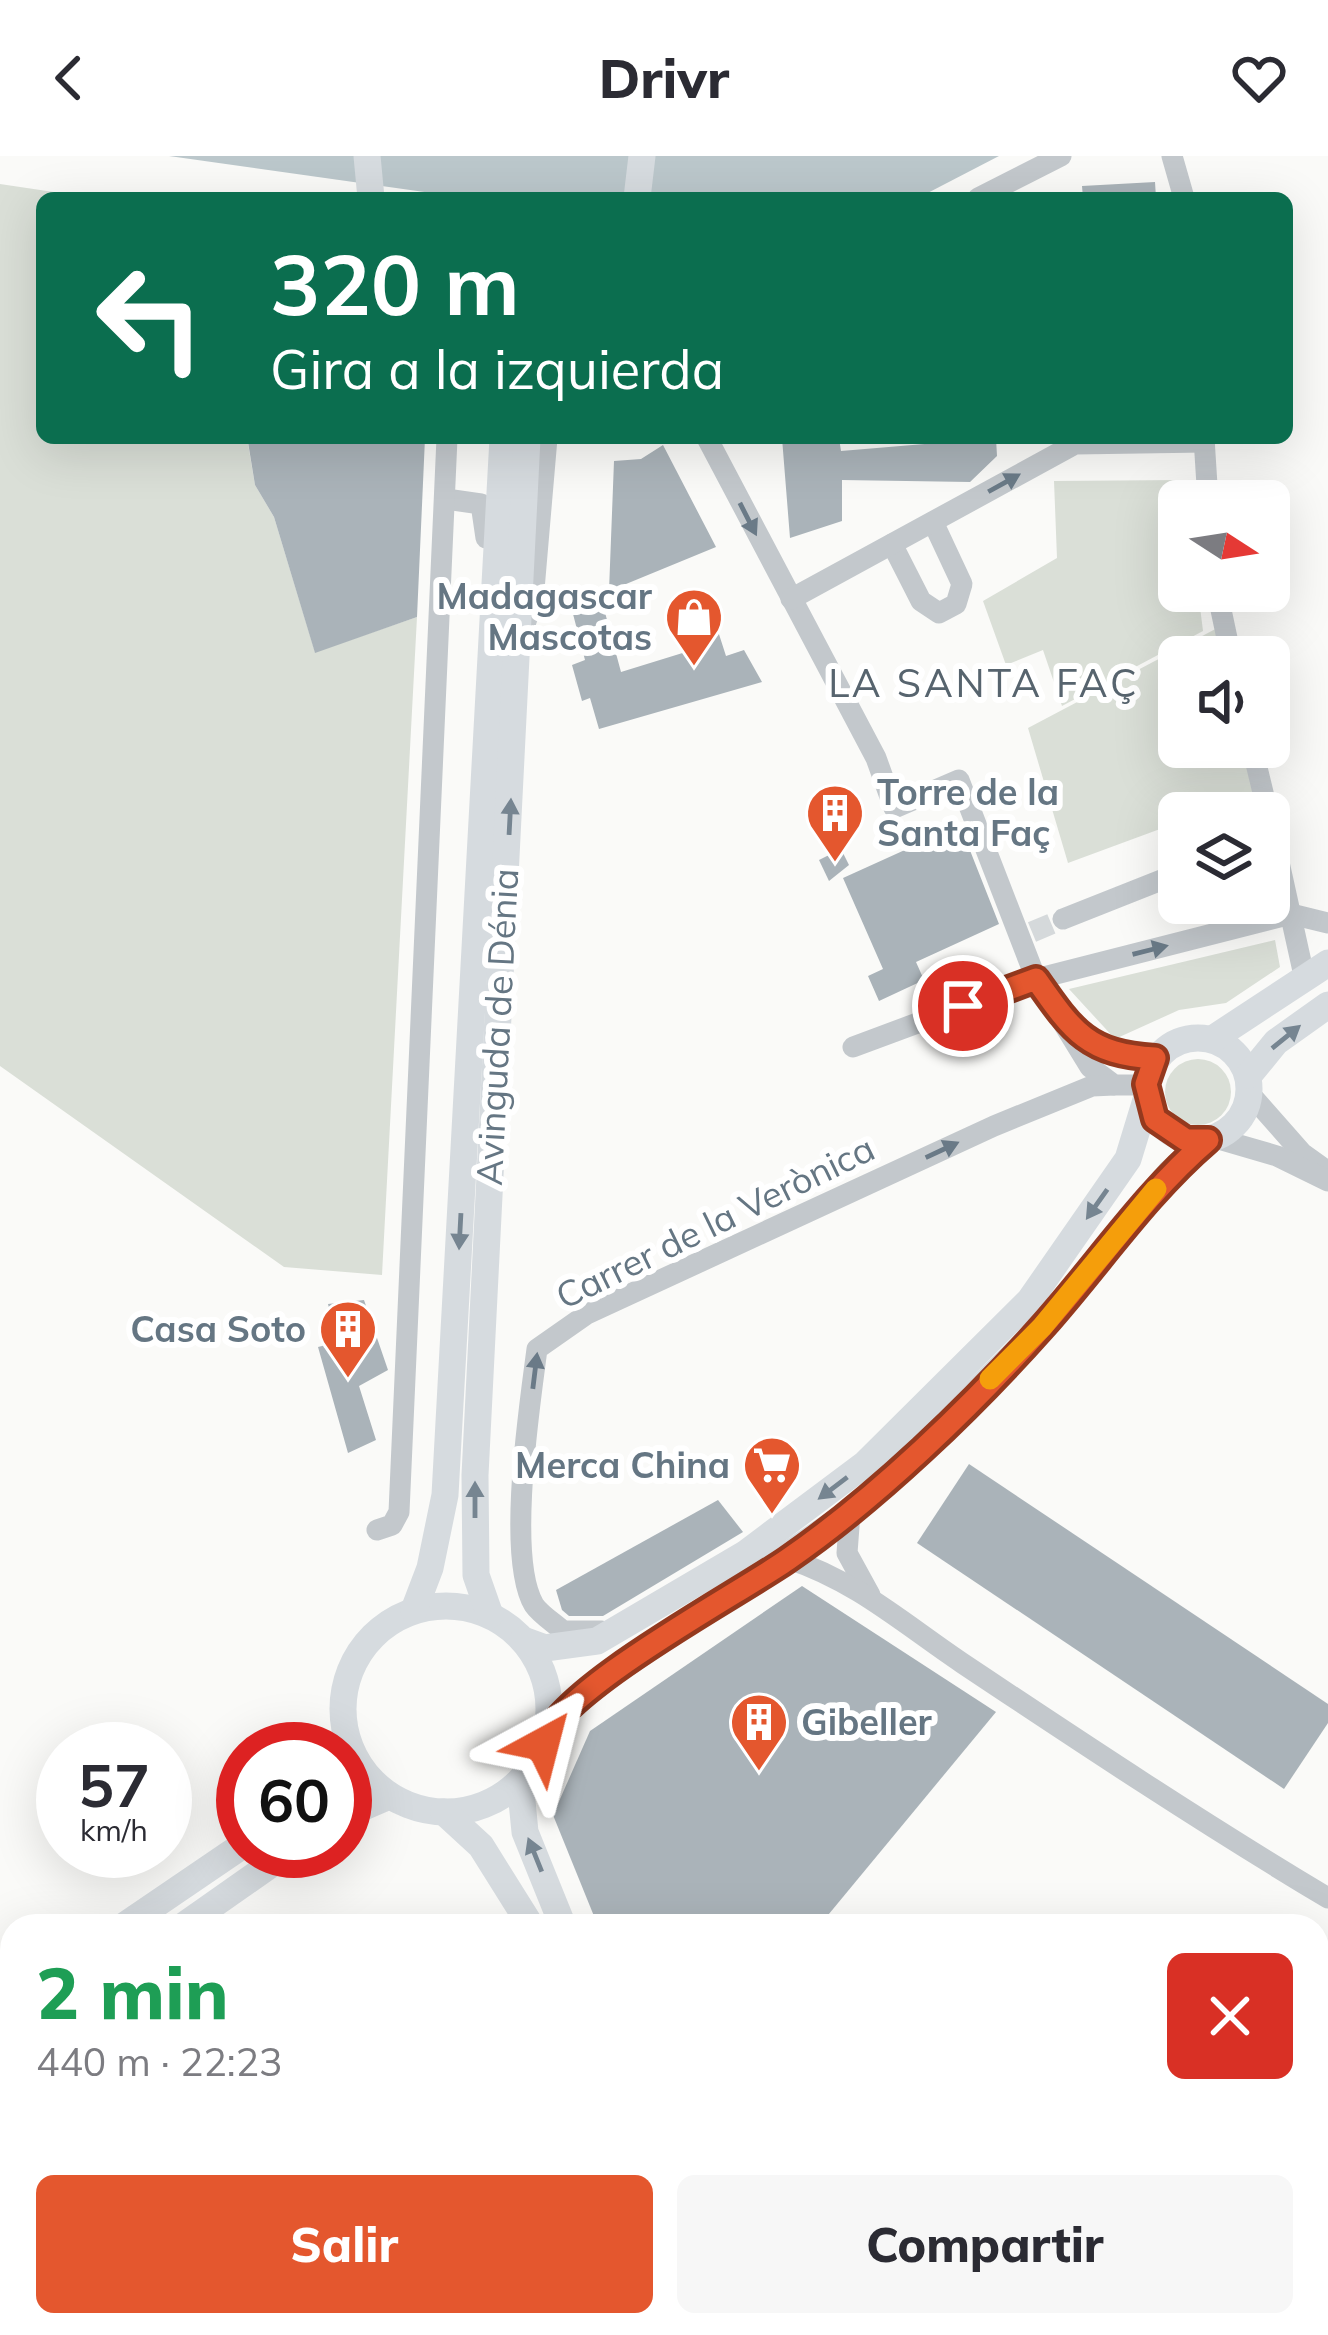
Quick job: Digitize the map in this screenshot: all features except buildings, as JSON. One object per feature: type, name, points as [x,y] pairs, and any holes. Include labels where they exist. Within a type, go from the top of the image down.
[{"type":"main road","points":[[367,156],[370,192]]},
{"type":"main road","points":[[639,192],[642,156]]},
{"type":"main road","name":"Avinguda de Dénia","points":[[413,1610],[430,1568],[445,1495],[503,444]]},
{"type":"main road","name":"Avinguda de Dénia","points":[[490,1615],[476,1575],[475,1474],[520,639],[526,444]]},
{"type":"main road","points":[[1214,1038],[1328,963]]},
{"type":"main road","points":[[548,1724],[612,1673],[789,1559],[850,1513],[1042,1327],[1170,1173],[1238,1123],[1249,1084],[1276,1042],[1328,1005]]},
{"type":"main road","points":[[344,1722],[344,1699],[354,1661],[390,1622],[413,1610],[460,1606],[490,1615],[523,1640],[545,1648],[573,1648],[615,1631],[779,1528],[865,1464],[1030,1300],[1128,1159],[1149,1081],[1184,1037],[1214,1038],[1239,1055],[1249,1084]]},
{"type":"main road","points":[[1149,1081],[1168,1132],[1211,1139]]},
{"type":"main road","points":[[444,1812],[485,1804],[520,1781],[543,1744],[548,1724],[544,1679],[523,1640]]},
{"type":"main road","points":[[372,1781],[389,1796],[444,1812],[481,1846],[524,1914]]},
{"type":"main road","points":[[520,1781],[525,1832],[558,1914]]},
{"type":"main road","points":[[372,1803],[389,1796]]},
{"type":"main road","points":[[142,1914],[216,1863]]},
{"type":"main road","points":[[200,1914],[251,1878]]},
{"type":"street","points":[[990,192],[1061,156]]},
{"type":"street","points":[[1172,156],[1182,192]]},
{"type":"street","name":"Avinguda de Dénia","points":[[377,1529],[392,1525],[399,1512],[447,444]]},
{"type":"street","points":[[470,500],[487,478],[501,444]]},
{"type":"street","points":[[520,639],[533,601],[546,444]]},
{"type":"street","points":[[710,444],[876,758],[894,808],[959,780],[1035,974],[1090,1067],[1114,1085]]},
{"type":"street","points":[[790,599],[1075,444]]},
{"type":"street","points":[[1204,444],[1207,480]]},
{"type":"street","points":[[446,499],[470,500],[486,512],[485,568],[497,604]]},
{"type":"street","points":[[892,544],[921,601],[939,613],[956,604],[962,584],[933,522]]},
{"type":"street","points":[[1063,920],[1158,882]]},
{"type":"street","points":[[1290,910],[1305,980]]},
{"type":"street","points":[[853,1047],[1035,974],[1291,914],[1328,922]]},
{"type":"street","points":[[1071,1030],[1149,1081]]},
{"type":"street","name":"Carrer de la Verònica","points":[[615,1631],[562,1630],[534,1605],[525,1572],[522,1470],[537,1349],[587,1314],[994,1126],[1092,1086],[1149,1081]]},
{"type":"street","points":[[1249,1084],[1302,1153],[1328,1172]]},
{"type":"street","points":[[1211,1139],[1277,1156],[1328,1181]]},
{"type":"street","points":[[850,1513],[847,1553],[870,1596]]},
{"type":"street","points":[[789,1559],[829,1572],[870,1596],[959,1661],[1328,1898]]},
{"type":"shaded area","points":[[169,156],[999,156],[930,192],[424,192]]},
{"type":"shaded area","points":[[0,184],[54,192],[36,192],[36,444],[248,444],[255,485],[274,517],[315,652],[417,617],[382,1275],[284,1267],[0,1066]]},
{"type":"shaded area","points":[[1158,480],[1158,612],[1201,612],[1203,631],[1194,636],[1158,636],[1158,655],[1062,706],[1043,650],[1006,665],[983,601],[1057,558],[1054,481]]},
{"type":"shaded area","points":[[1223,625],[1226,636],[1202,636]]},
{"type":"shaded area","points":[[1158,659],[1158,768],[1257,768],[1263,791],[1158,792],[1158,830],[1068,863],[1028,728]]},
{"type":"shaded area","points":[[1275,940],[1280,967],[1226,1003],[1179,1010],[1115,1039],[1069,989]]},
{"type":"shaded area","points":[[1198,1059],[1221,1069],[1231,1092],[1221,1115],[1198,1125],[1175,1115],[1165,1092],[1175,1069]]},
{"type":"tunnel","points":[[1032,932],[1063,919]]},
{"type":"slow traffic","points":[[990,1379],[1042,1327],[1156,1189]]},
{"type":"place","name":"Madagascar Mascotas","points":[[694,668]]},
{"type":"place","name":"Torre de la Santa Faç","points":[[835,864]]},
{"type":"place","name":"Casa Soto","points":[[348,1380]]},
{"type":"place","name":"Merca China","points":[[772,1516]]},
{"type":"place","name":"Gibeller","points":[[759,1773]]},
{"type":"district","name":"LA SANTA FAÇ","points":[[984,683]]},
{"type":"route","points":[[543,1744],[548,1724],[612,1673],[789,1559],[850,1513],[1042,1327],[1170,1173],[1208,1140],[1186,1140],[1155,1119],[1146,1100],[1155,1058],[1112,1055],[1071,1030],[1036,979],[963,1006]]}]
